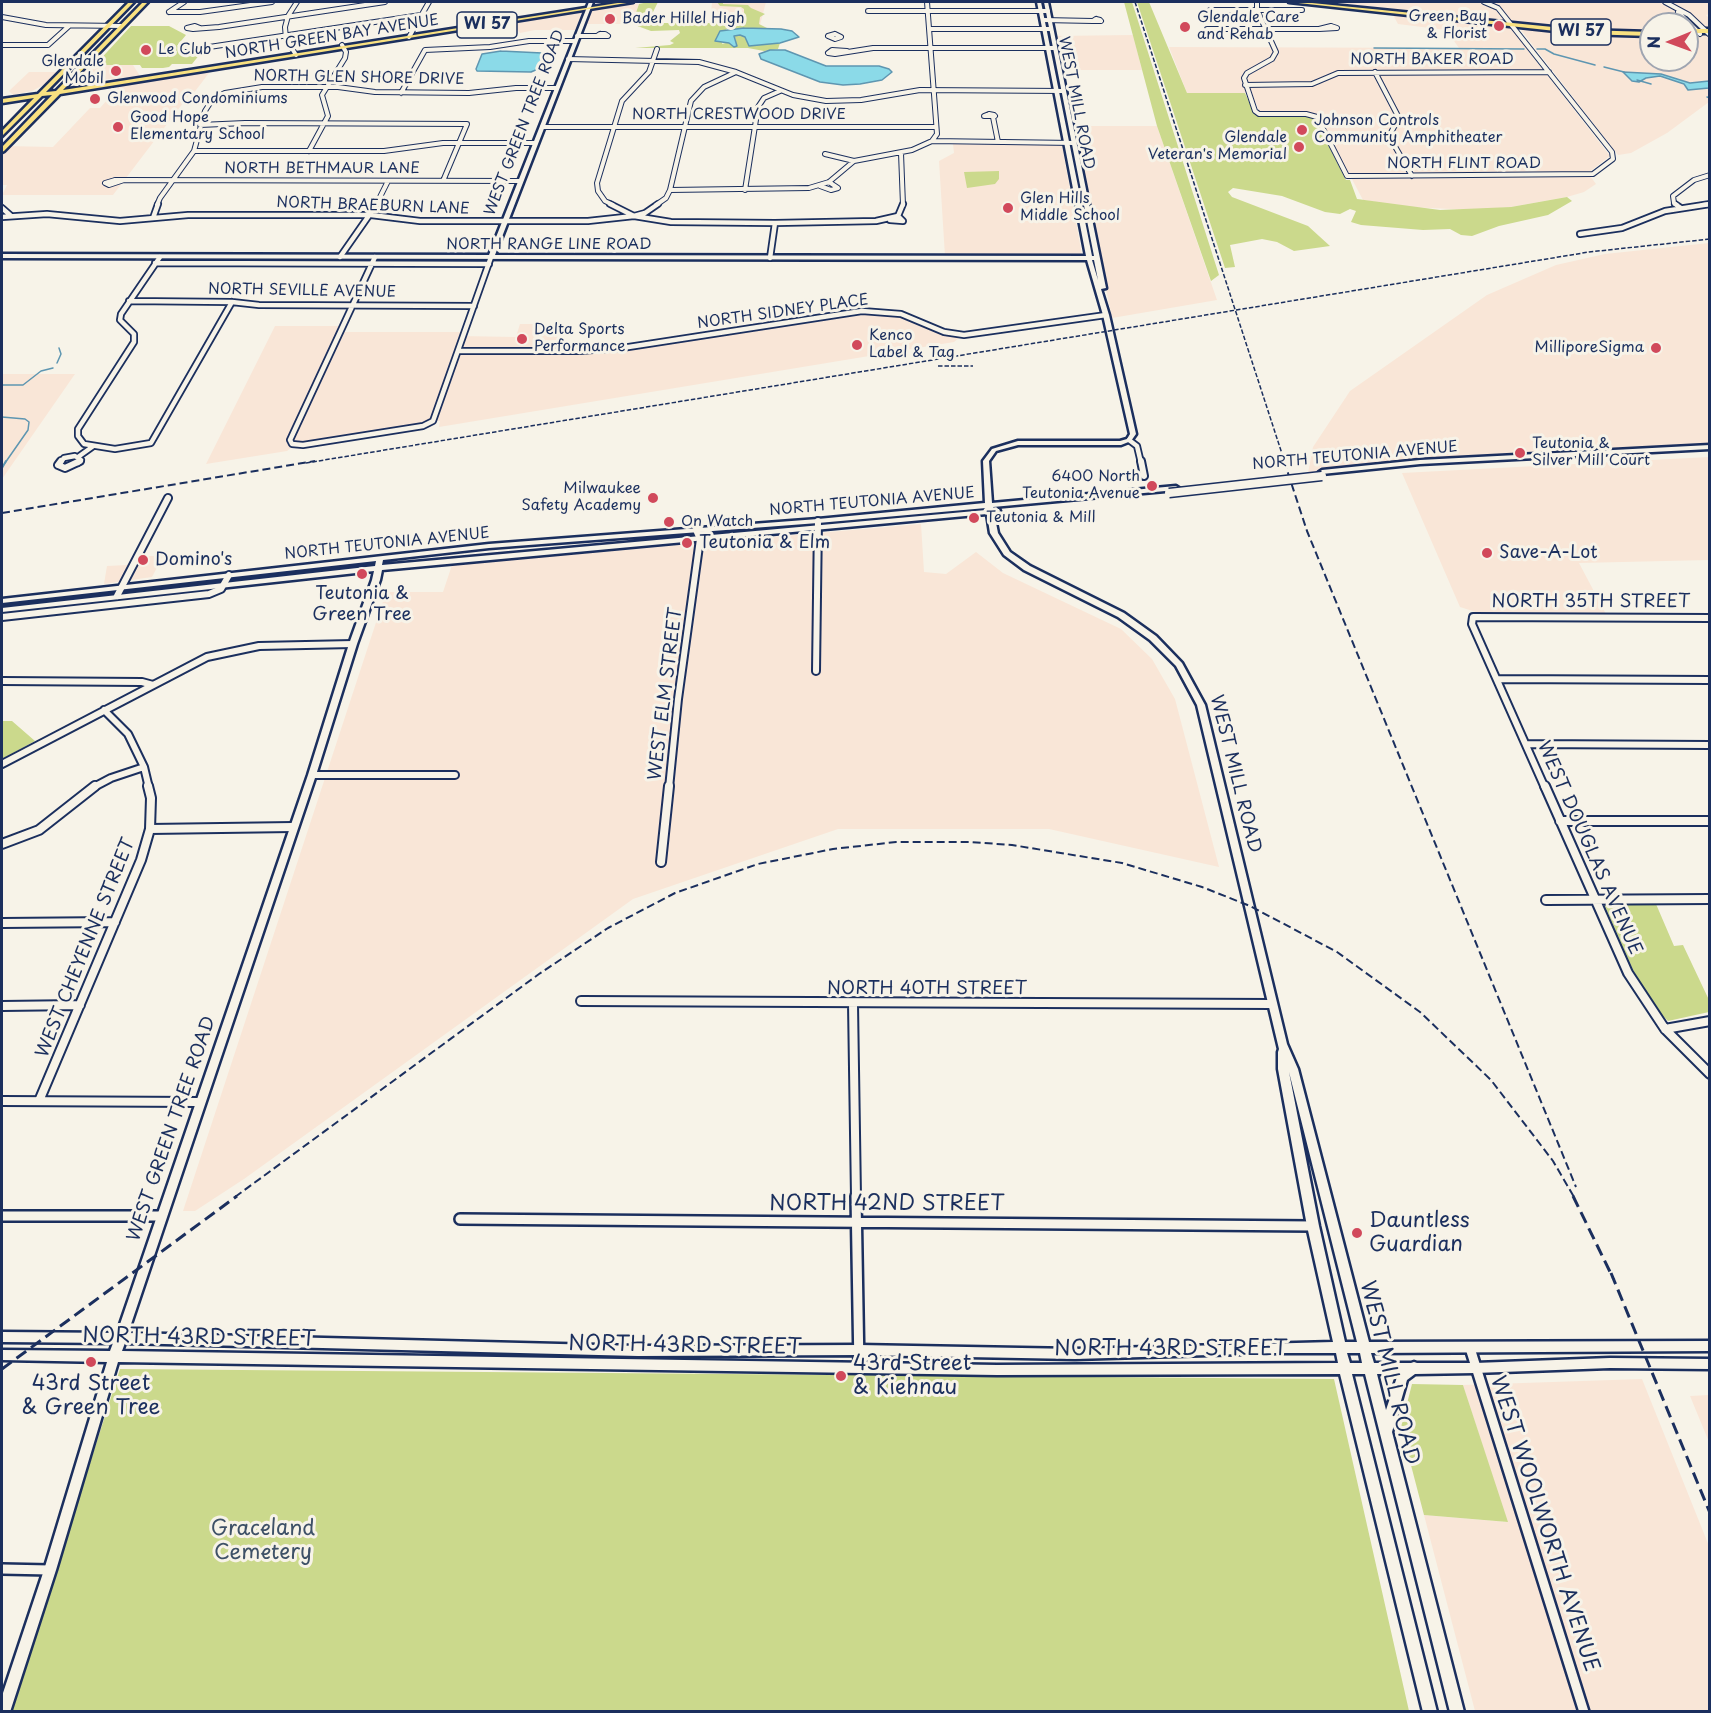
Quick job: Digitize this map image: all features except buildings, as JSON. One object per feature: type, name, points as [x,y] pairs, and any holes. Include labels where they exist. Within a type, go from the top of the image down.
[{"type":"main road","points":[[2,134],[131,2]]},
{"type":"main road","points":[[2,150],[145,2]]},
{"type":"main road","name":"NORTH GREEN BAY AVENUE","points":[[2,99],[35,99],[57,93],[611,2]]},
{"type":"main road","name":"NORTH GREEN BAY AVENUE","points":[[591,4],[630,2]]},
{"type":"main road","name":"WEST MILL ROAD","points":[[1039,2],[1045,11]]},
{"type":"main road","name":"WEST MILL ROAD","points":[[1046,2],[1048,29],[1064,91],[1106,315]]},
{"type":"main road","name":"WI 57","points":[[1292,2],[1462,18]]},
{"type":"main road","name":"WI 57","points":[[1320,2],[1511,23],[1588,30],[1639,32]]},
{"type":"main road","name":"WEST GREEN TREE ROAD","points":[[490,260],[591,4]]},
{"type":"main road","name":"WI 57","points":[[1511,23],[1602,33],[1639,32]]},
{"type":"main road","points":[[1520,35],[1518,29],[1522,26]]},
{"type":"main road","name":"WEST MILL ROAD","points":[[1052,48],[1056,91],[1089,258],[1106,315],[1133,430],[1130,440],[1116,443],[1018,443],[998,448],[989,455],[987,460],[994,533],[999,543],[1017,561],[1135,624],[1171,655],[1191,684],[1200,705],[1282,1044],[1293,1070],[1457,1712]]},
{"type":"main road","name":"NORTH GREEN BAY AVENUE","points":[[2,99],[62,87],[295,54]]},
{"type":"main road","points":[[68,81],[126,78]]},
{"type":"main road","points":[[23,94],[55,79]]},
{"type":"main road","points":[[43,108],[72,91]]},
{"type":"main road","name":"NORTH RANGE LINE ROAD","points":[[2,256],[160,256],[257,260],[340,257],[373,260],[1097,258]]},
{"type":"main road","name":"NORTH TEUTONIA AVENUE","points":[[2,601],[229,575],[700,539],[1450,460],[1710,447]]},
{"type":"main road","name":"NORTH TEUTONIA AVENUE","points":[[1322,474],[1443,465],[1710,452]]},
{"type":"main road","name":"NORTH TEUTONIA AVENUE","points":[[2,610],[225,584],[489,546],[696,530],[818,525]]},
{"type":"main road","name":"WEST GREEN TREE ROAD","points":[[3,1712],[50,1569],[114,1356],[312,775],[379,563]]},
{"type":"main road","name":"WEST MILL ROAD","points":[[1282,1044],[1284,1069],[1313,1226],[1345,1368],[1430,1712]]},
{"type":"main road","name":"NORTH 43RD STREET","points":[[2,1337],[638,1351],[859,1350],[1075,1354],[1340,1347],[1710,1346]]},
{"type":"main road","name":"NORTH 43RD STREET","points":[[2,1355],[997,1370],[1475,1368],[1610,1363],[1710,1364]]},
{"type":"main road","points":[[1385,1436],[1402,1377],[1413,1367]]},
{"type":"street","points":[[184,2],[169,12],[200,12],[272,2]]},
{"type":"street","points":[[295,54],[285,35],[288,16],[297,2]]},
{"type":"street","points":[[200,28],[385,2]]},
{"type":"street","points":[[410,35],[429,2]]},
{"type":"street","points":[[825,154],[854,161],[901,153],[918,149],[932,141],[937,134],[927,2]]},
{"type":"street","points":[[1245,85],[1245,75],[1276,54],[1257,10],[1257,2]]},
{"type":"street","points":[[1484,2],[1498,8],[1549,72]]},
{"type":"street","points":[[1665,2],[1689,15],[1705,32]]},
{"type":"street","points":[[1672,6],[1705,32]]},
{"type":"street","points":[[1210,10],[1302,10]]},
{"type":"street","points":[[868,11],[1045,11]]},
{"type":"street","points":[[184,47],[210,47],[421,15]]},
{"type":"street","points":[[2,17],[28,23],[122,26]]},
{"type":"street","points":[[1047,20],[1093,21]]},
{"type":"street","points":[[2,45],[48,45],[69,26]]},
{"type":"street","points":[[929,29],[1048,29]]},
{"type":"street","points":[[1207,29],[1319,29]]},
{"type":"street","points":[[401,93],[425,50],[490,47],[530,41],[597,36]]},
{"type":"street","points":[[837,39],[857,50]]},
{"type":"street","points":[[309,151],[325,123],[328,111],[321,99],[345,58],[346,52],[343,46]]},
{"type":"street","points":[[847,51],[1052,48]]},
{"type":"street","points":[[657,49],[649,72],[625,97],[597,183],[598,191],[608,203],[634,216],[650,211],[660,204],[670,190],[691,100],[715,81],[736,72]]},
{"type":"street","points":[[568,59],[655,59],[699,62],[736,72],[780,91],[808,98],[841,101],[934,90],[1064,91]]},
{"type":"street","points":[[1375,72],[1399,118],[1389,136],[1412,176]]},
{"type":"street","name":"NORTH BAKER ROAD","points":[[1245,85],[1312,84],[1338,73],[1549,72]]},
{"type":"street","name":"NORTH FLINT ROAD","points":[[1245,85],[1258,113],[1306,114],[1319,118],[1347,176],[1582,176],[1593,174],[1613,159],[1613,154],[1549,72]]},
{"type":"street","name":"NORTH GLEN SHORE DRIVE","points":[[200,125],[212,100],[232,90],[262,87],[327,87],[401,93],[475,93],[516,88],[557,88]]},
{"type":"street","points":[[745,190],[758,106],[764,98],[780,91]]},
{"type":"street","points":[[993,117],[998,142]]},
{"type":"street","points":[[153,218],[160,198],[194,151],[200,125],[467,124],[443,181]]},
{"type":"street","name":"NORTH CRESTWOOD DRIVE","points":[[542,127],[936,127]]},
{"type":"street","points":[[932,141],[1074,143]]},
{"type":"street","points":[[194,151],[402,151],[443,143],[536,143]]},
{"type":"street","name":"NORTH BRAEBURN LANE","points":[[2,217],[47,214],[120,221],[188,214],[371,215],[420,221],[595,221],[634,216],[671,222],[775,223],[888,220],[897,222],[903,221],[898,216],[903,208],[901,153]]},
{"type":"street","points":[[670,190],[787,190],[820,186],[829,182],[854,161]]},
{"type":"street","points":[[1681,208],[1674,203],[1673,196],[1694,180],[1710,175]]},
{"type":"street","name":"NORTH BETHMAUR LANE","points":[[124,180],[520,181]]},
{"type":"street","points":[[340,257],[349,240],[371,215],[388,181]]},
{"type":"street","points":[[820,186],[828,189],[837,188],[829,182]]},
{"type":"street","points":[[1580,234],[1622,228],[1665,211],[1710,204]]},
{"type":"street","points":[[2,208],[8,210],[10,215]]},
{"type":"street","points":[[770,258],[775,223]]},
{"type":"street","points":[[160,256],[129,301],[120,320],[135,334],[134,342],[77,432],[80,440],[92,447],[116,449],[144,445],[152,441],[232,302]]},
{"type":"street","points":[[155,263],[373,260],[352,305]]},
{"type":"street","name":"WEST GREEN TREE ROAD","points":[[352,305],[290,440],[292,444],[303,445],[429,424],[434,419],[490,260]]},
{"type":"street","name":"NORTH SEVILLE AVENUE","points":[[129,301],[232,302],[259,305],[474,306]]},
{"type":"street","name":"NORTH SIDNEY PLACE","points":[[458,351],[579,351],[622,348],[862,311],[901,314],[944,332],[964,335],[1106,315]]},
{"type":"street","points":[[1130,440],[1137,446],[1144,476]]},
{"type":"street","points":[[78,457],[92,447]]},
{"type":"street","points":[[117,596],[168,498]]},
{"type":"street","points":[[816,671],[818,525]]},
{"type":"street","points":[[696,530],[700,539]]},
{"type":"street","name":"WEST ELM STREET","points":[[661,862],[678,699],[700,539]]},
{"type":"street","points":[[225,584],[229,575]]},
{"type":"street","name":"NORTH TEUTONIA AVENUE","points":[[2,617],[208,594],[216,592],[225,584]]},
{"type":"street","name":"NORTH 35TH STREET","points":[[1473,617],[1710,618]]},
{"type":"street","name":"WEST DOUGLAS AVENUE","points":[[1473,617],[1472,624],[1628,973],[1665,1029],[1710,1074]]},
{"type":"street","points":[[2,764],[207,657],[259,646],[353,644]]},
{"type":"street","points":[[1497,679],[1710,680]]},
{"type":"street","points":[[2,681],[142,682],[153,685]]},
{"type":"street","name":"WEST CHEYENNE STREET","points":[[39,1101],[141,860],[150,829],[151,798],[144,767],[128,734],[104,710]]},
{"type":"street","points":[[1526,744],[1710,746]]},
{"type":"street","points":[[2,844],[39,830],[96,786],[111,778],[144,767]]},
{"type":"street","points":[[312,775],[454,774]]},
{"type":"street","points":[[1560,821],[1710,821]]},
{"type":"street","points":[[150,829],[293,828]]},
{"type":"street","points":[[1546,900],[1710,899]]},
{"type":"street","points":[[2,923],[115,922]]},
{"type":"street","name":"NORTH 40TH STREET","points":[[581,1001],[853,1004],[1272,1004]]},
{"type":"street","points":[[853,1004],[859,1368]]},
{"type":"street","points":[[2,1006],[80,1005]]},
{"type":"street","points":[[1665,1029],[1710,1021]]},
{"type":"street","points":[[2,1101],[199,1102]]},
{"type":"street","points":[[2,1216],[161,1216]]},
{"type":"street","name":"NORTH 42ND STREET","points":[[460,1219],[1313,1226]]},
{"type":"street","name":"WEST WOOLWORTH AVENUE","points":[[1470,1348],[1584,1712]]},
{"type":"street","points":[[2,1569],[50,1569]]},
{"type":"shaded area","points":[[630,2],[639,4],[632,24],[581,24],[588,8]]},
{"type":"shaded area","points":[[712,2],[766,2],[760,25],[710,24]]},
{"type":"shaded area","points":[[1325,2],[1663,2],[1676,12],[1639,12],[1639,30],[1584,28]]},
{"type":"shaded area","points":[[1663,2],[1709,2],[1709,14],[1706,15],[1709,18],[1709,29],[1699,22],[1699,12],[1683,12]]},
{"type":"shaded area","points":[[576,11],[582,12],[576,30],[535,30],[520,33],[510,22]]},
{"type":"shaded area","points":[[1392,13],[1512,25],[1526,48],[1610,156],[1588,173],[1596,184],[1584,192],[1567,197],[1511,207],[1476,210],[1406,207],[1363,200],[1319,117],[1260,112],[1251,93],[1187,93],[1169,47],[1459,48],[1446,30],[1398,24]]},
{"type":"shaded area","points":[[1528,28],[1639,34],[1639,72],[1699,72],[1699,35],[1709,35],[1709,102],[1667,133],[1631,153],[1618,155],[1521,30]]},
{"type":"shaded area","points":[[1133,35],[1142,70],[1062,70],[1055,36]]},
{"type":"shaded area","points":[[84,65],[133,65],[140,76],[68,81]]},
{"type":"shaded area","name":"Good Hope Elementary School","points":[[212,69],[193,94],[190,94],[113,195],[2,195],[7,185],[2,185],[2,150],[5,146],[53,147],[90,108],[100,108],[122,83]]},
{"type":"shaded area","points":[[29,72],[62,72],[55,79],[32,91],[13,95],[9,91]]},
{"type":"shaded area","points":[[1073,126],[1157,126],[1217,300],[1112,318]]},
{"type":"shaded area","name":"Glen Hills Middle School","points":[[953,144],[1062,145],[1082,255],[945,256],[939,161],[954,153]]},
{"type":"shaded area","points":[[1709,243],[1709,447],[1370,466],[1308,473],[1313,447],[1350,391],[1487,295],[1556,265],[1605,254]]},
{"type":"shaded area","points":[[876,313],[909,319],[940,334],[959,338],[954,342],[439,427],[440,421],[428,420],[423,423],[298,442],[287,451],[206,464],[275,326],[339,326],[336,332],[461,332],[459,336],[516,337],[520,324],[567,324],[560,354],[578,354],[629,350]]},
{"type":"shaded area","points":[[2,374],[75,374],[2,479]]},
{"type":"shaded area","points":[[1709,457],[1709,560],[1579,563],[1606,614],[1479,613],[1460,607],[1402,473]]},
{"type":"shaded area","points":[[921,524],[924,572],[946,574],[976,552],[1003,573],[1121,629],[1152,659],[1175,699],[1219,867],[1049,829],[838,829],[633,899],[244,1179],[195,1211],[183,1211],[386,592],[443,592],[452,565]]},
{"type":"shaded area","points":[[133,556],[163,556],[152,577],[104,584],[107,566],[127,565]]},
{"type":"shaded area","points":[[1642,1379],[1709,1546],[1709,1711],[1475,1711],[1424,1515],[1507,1522],[1463,1385]]},
{"type":"shaded area","points":[[1710,1395],[1709,1442],[1690,1396]]},
{"type":"green space","points":[[658,2],[651,16],[654,23],[717,23],[734,17],[744,17],[744,9],[720,6],[717,2],[748,5],[765,14],[760,17],[759,24],[767,28],[726,29],[722,44],[736,40],[734,36],[740,35],[745,37],[749,46],[780,43],[778,49],[764,51],[748,48],[635,48],[670,45],[674,43],[670,41],[680,33],[679,30],[651,31],[632,24],[639,4]]},
{"type":"green space","points":[[1124,2],[1132,2],[1219,275],[1211,281],[1157,126]]},
{"type":"green space","points":[[1137,2],[1149,2],[1187,93],[1245,93],[1255,115],[1314,117],[1346,180],[1350,180],[1357,199],[1440,210],[1511,207],[1567,197],[1572,201],[1548,215],[1499,226],[1472,236],[1461,235],[1450,229],[1423,230],[1361,225],[1351,222],[1356,211],[1350,209],[1340,214],[1325,212],[1282,196],[1233,188],[1228,192],[1232,197],[1308,226],[1330,246],[1294,251],[1277,242],[1262,239],[1230,245],[1235,267],[1225,268]]},
{"type":"green space","name":"Le Club","points":[[131,26],[169,26],[186,35],[177,46],[190,54],[200,54],[192,64],[172,64],[163,68],[142,68],[140,65],[95,65]]},
{"type":"green space","points":[[999,171],[999,179],[995,184],[967,188],[964,172]]},
{"type":"green space","points":[[2,721],[12,721],[35,741],[2,759]]},
{"type":"green space","points":[[1604,904],[1656,904],[1674,946],[1683,945],[1709,1000],[1709,1012],[1668,1021],[1657,1010],[1634,972]]},
{"type":"green space","name":"Graceland Cemetery","points":[[120,1369],[1334,1379],[1409,1711],[11,1711]]},
{"type":"green space","points":[[1412,1384],[1463,1385],[1508,1522],[1424,1515],[1401,1427]]},
{"type":"water","points":[[744,28],[781,29],[792,31],[799,37],[780,43],[749,46],[745,37],[740,35],[734,36],[737,46],[734,47],[729,43],[715,41],[720,31]]},
{"type":"water","points":[[770,50],[785,50],[826,66],[879,66],[892,72],[882,80],[860,84],[843,85],[820,82],[761,59],[759,54]]},
{"type":"water","points":[[501,51],[547,54],[538,69],[531,72],[477,71],[482,54]]},
{"type":"water","points":[[1623,72],[1661,74],[1690,83],[1709,81],[1709,88],[1688,90],[1684,84],[1660,76],[1646,78],[1639,82],[1632,81]]},
{"type":"waterway","points":[[1374,48],[1524,49]]},
{"type":"waterway","points":[[1537,49],[1545,49],[1554,54],[1595,65]]},
{"type":"waterway","points":[[1604,67],[1624,72]]},
{"type":"waterway","points":[[1637,80],[1651,84]]},
{"type":"waterway","points":[[57,363],[61,354],[59,348]]},
{"type":"waterway","points":[[2,385],[23,385],[41,371],[53,368]]},
{"type":"waterway","points":[[2,417],[25,419],[29,422],[28,430],[5,463]]},
{"type":"waterway","points":[[2,468],[6,461]]},
{"type":"railway","points":[[1135,2],[1235,310]]},
{"type":"railway","points":[[1235,310],[1589,252],[1710,239]]},
{"type":"railway","points":[[306,463],[1235,310]]},
{"type":"railway","points":[[1235,310],[1285,463]]},
{"type":"railway","points":[[938,366],[973,366]]},
{"type":"railway","points":[[2,513],[315,461]]},
{"type":"railway","points":[[1284,461],[1307,531],[1576,1187]]},
{"type":"railway","points":[[235,1197],[539,974],[608,928],[675,893],[758,864],[833,849],[896,842],[970,842],[1012,845],[1122,863],[1202,887],[1250,906],[1337,952],[1420,1012],[1491,1080],[1553,1161],[1574,1197]]},
{"type":"railway","points":[[2,1369],[237,1196]]},
{"type":"railway","points":[[1573,1196],[1613,1279]]},
{"type":"railway","points":[[1611,1273],[1613,1279]]},
{"type":"railway","points":[[1613,1279],[1710,1513]]},
{"type":"place","name":"Bader Hillel High","points":[[610,19]]},
{"type":"place","name":"Green Bay & Florist","points":[[1499,26]]},
{"type":"place","name":"Glendale Care and Rehab","points":[[1185,27]]},
{"type":"place","name":"Le Club","points":[[146,50]]},
{"type":"place","name":"Glendale Mobil","points":[[116,71]]},
{"type":"place","name":"Glenwood Condominiums","points":[[95,99]]},
{"type":"place","name":"Good Hope Elementary School","points":[[118,127]]},
{"type":"place","name":"Johnson Controls Community Amphitheater","points":[[1302,130]]},
{"type":"place","name":"Glendale Veteran's Memorial","points":[[1299,147]]},
{"type":"place","name":"Glen Hills Middle School","points":[[1008,208]]},
{"type":"place","name":"Delta Sports Performance","points":[[522,339]]},
{"type":"place","name":"Kenco Label & Tag","points":[[857,345]]},
{"type":"place","name":"MilliporeSigma","points":[[1656,348]]},
{"type":"place","name":"Teutonia & Silver Mill Court","points":[[1520,453]]},
{"type":"place","name":"6400 North Teutonia Avenue","points":[[1152,486]]},
{"type":"place","name":"Milwaukee Safety Academy","points":[[653,498]]},
{"type":"place","name":"Teutonia & Mill","points":[[974,518]]},
{"type":"place","name":"On Watch","points":[[669,522]]},
{"type":"place","name":"Teutonia & Elm","points":[[687,543]]},
{"type":"place","name":"Save-A-Lot","points":[[1487,553]]},
{"type":"place","name":"Domino's","points":[[143,560]]},
{"type":"place","name":"Teutonia & Green Tree","points":[[362,574]]},
{"type":"place","name":"Dauntless Guardian","points":[[1357,1233]]},
{"type":"place","name":"43rd Street & Green Tree","points":[[91,1362]]},
{"type":"place","name":"43rd Street & Kiehnau","points":[[841,1376]]}]
